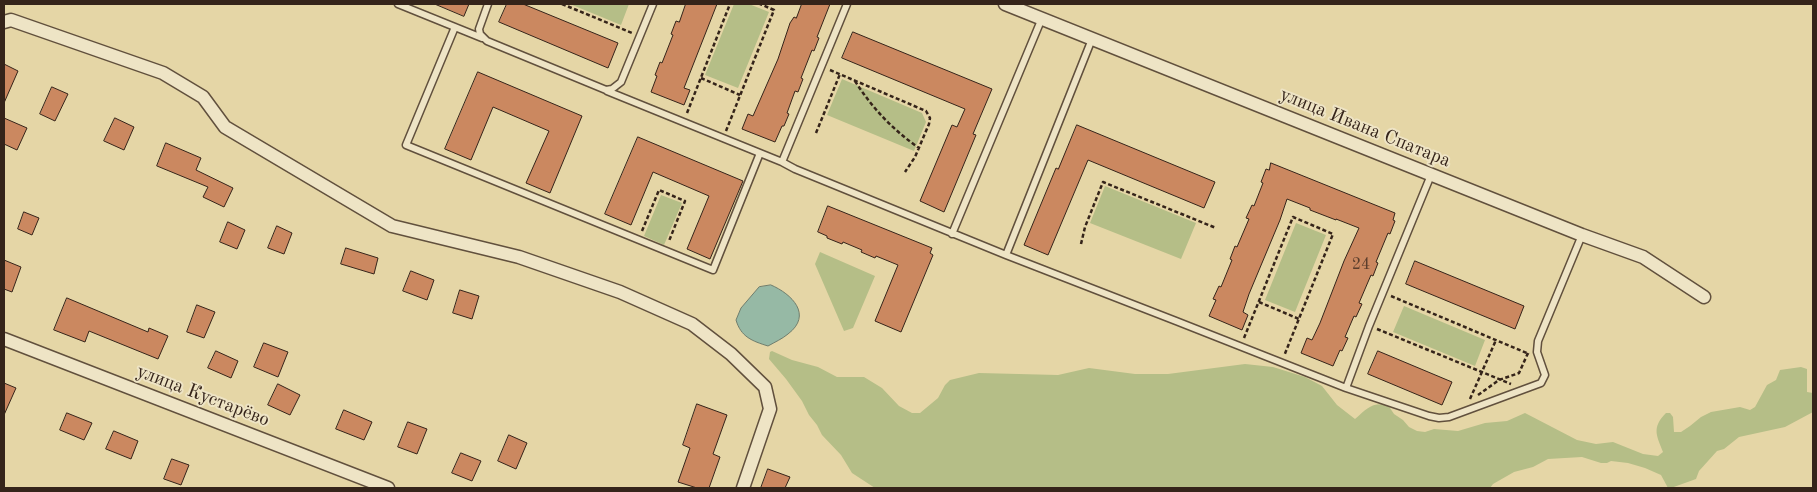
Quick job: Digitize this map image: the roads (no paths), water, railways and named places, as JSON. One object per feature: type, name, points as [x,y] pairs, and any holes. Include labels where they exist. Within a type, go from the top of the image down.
[{"type":"street","name":"улица Ивана Спатара","points":[[1005,4],[1582,235],[1643,257],[1704,297]]},
{"type":"street","points":[[4,22],[11,20],[163,73],[203,97],[225,127],[392,226],[519,257],[620,292],[692,324],[731,354],[765,387],[770,409],[743,488]]},
{"type":"street","name":"улица Кустарёво","points":[[4,339],[388,488]]},
{"type":"lane","points":[[398,4],[1006,256],[1346,388],[1434,418],[1444,418],[1524,390],[1539,384],[1544,378],[1545,375],[1537,349],[1538,340],[1582,235]]},
{"type":"lane","points":[[483,38],[479,29],[488,4]]},
{"type":"lane","points":[[606,90],[612,89],[621,82],[653,4]]},
{"type":"lane","points":[[782,162],[848,4]]},
{"type":"lane","points":[[952,234],[1042,18]]},
{"type":"lane","points":[[455,27],[406,145],[713,270],[760,153]]},
{"type":"lane","points":[[1006,256],[1092,39]]},
{"type":"lane","points":[[1346,388],[1382,293],[1431,175]]}]
